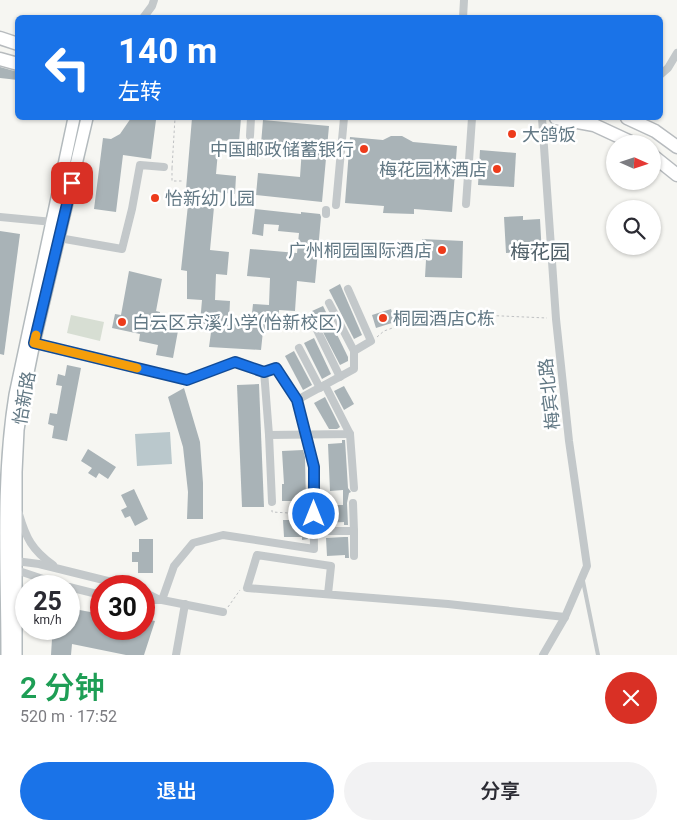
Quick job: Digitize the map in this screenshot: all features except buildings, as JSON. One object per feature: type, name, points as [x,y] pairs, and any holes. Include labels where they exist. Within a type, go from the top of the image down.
[{"type":"highway","points":[[0,38],[15,43]]},
{"type":"highway","points":[[0,59],[15,63]]},
{"type":"highway","points":[[567,120],[594,125],[616,135]]},
{"type":"highway","points":[[631,120],[655,131],[677,147]]},
{"type":"highway","points":[[661,162],[677,175]]},
{"type":"main road","name":"怡新路","points":[[7,655],[13,566],[18,430],[30,342],[74,120]]},
{"type":"main road","name":"怡新路","points":[[15,611],[13,566],[3,513],[15,395],[59,238],[87,120]]},
{"type":"main road","name":"怡新路","points":[[16,640],[16,655]]},
{"type":"street","points":[[145,15],[154,0]]},
{"type":"street","points":[[463,15],[464,0]]},
{"type":"street","points":[[663,72],[677,53]]},
{"type":"street","points":[[250,136],[251,120]]},
{"type":"street","points":[[336,205],[344,120]]},
{"type":"street","points":[[466,204],[472,120]]},
{"type":"street","name":"梅宾北路","points":[[542,120],[556,319],[569,441],[587,566],[565,617],[543,655]]},
{"type":"street","points":[[59,238],[122,248],[132,209],[140,165],[164,167]]},
{"type":"street","points":[[0,217],[53,222]]},
{"type":"street","points":[[348,289],[371,341],[354,351]]},
{"type":"street","points":[[297,400],[354,369],[354,351],[329,303]]},
{"type":"street","points":[[317,330],[340,377]]},
{"type":"street","points":[[30,342],[187,380],[235,362],[264,372],[276,368],[297,400],[314,467],[314,549],[223,535],[193,543],[174,566],[162,600]]},
{"type":"street","points":[[299,348],[350,434],[354,488]]},
{"type":"street","points":[[264,372],[272,502]]},
{"type":"street","points":[[269,435],[305,433],[350,434]]},
{"type":"street","points":[[353,502],[354,556]]},
{"type":"street","points":[[16,504],[25,532],[32,546],[41,557],[56,568]]},
{"type":"street","points":[[314,531],[354,531]]},
{"type":"street","points":[[328,594],[331,566],[257,554],[247,588],[448,604],[565,617]]},
{"type":"street","points":[[13,566],[56,568],[90,576]]},
{"type":"street","points":[[13,566],[36,575]]},
{"type":"street","points":[[155,597],[162,600]]},
{"type":"street","points":[[155,600],[223,612]]},
{"type":"street","points":[[176,655],[185,604]]},
{"type":"lane","points":[[582,579],[598,655]]},
{"type":"path","points":[[175,120],[172,181],[183,181]]},
{"type":"path","points":[[384,331],[434,313],[556,319]]},
{"type":"path","points":[[272,512],[307,514]]},
{"type":"path","points":[[223,612],[232,603],[240,588]]},
{"type":"shaded area","points":[[71,315],[104,322],[100,341],[67,333]]},
{"type":"shaded area","points":[[170,432],[172,464],[137,466],[135,434]]},
{"type":"slow traffic","points":[[36,335],[34,343],[137,368]]},
{"type":"place","name":"大鸽饭","points":[[512,134]]},
{"type":"place","name":"中国邮政储蓄银行","points":[[364,149]]},
{"type":"place","name":"梅花园林酒店","points":[[497,169]]},
{"type":"place","name":"怡新幼儿园","points":[[155,198]]},
{"type":"place","name":"广州桐园国际酒店","points":[[442,250]]},
{"type":"place","name":"桐园酒店C栋","points":[[383,318]]},
{"type":"place","name":"白云区京溪小学(怡新校区)","points":[[122,322]]},
{"type":"district","name":"梅花园","points":[[540,252]]},
{"type":"route","points":[[72,183],[34,343],[187,380],[235,362],[264,372],[276,368],[297,400],[314,467],[314,514]]}]
